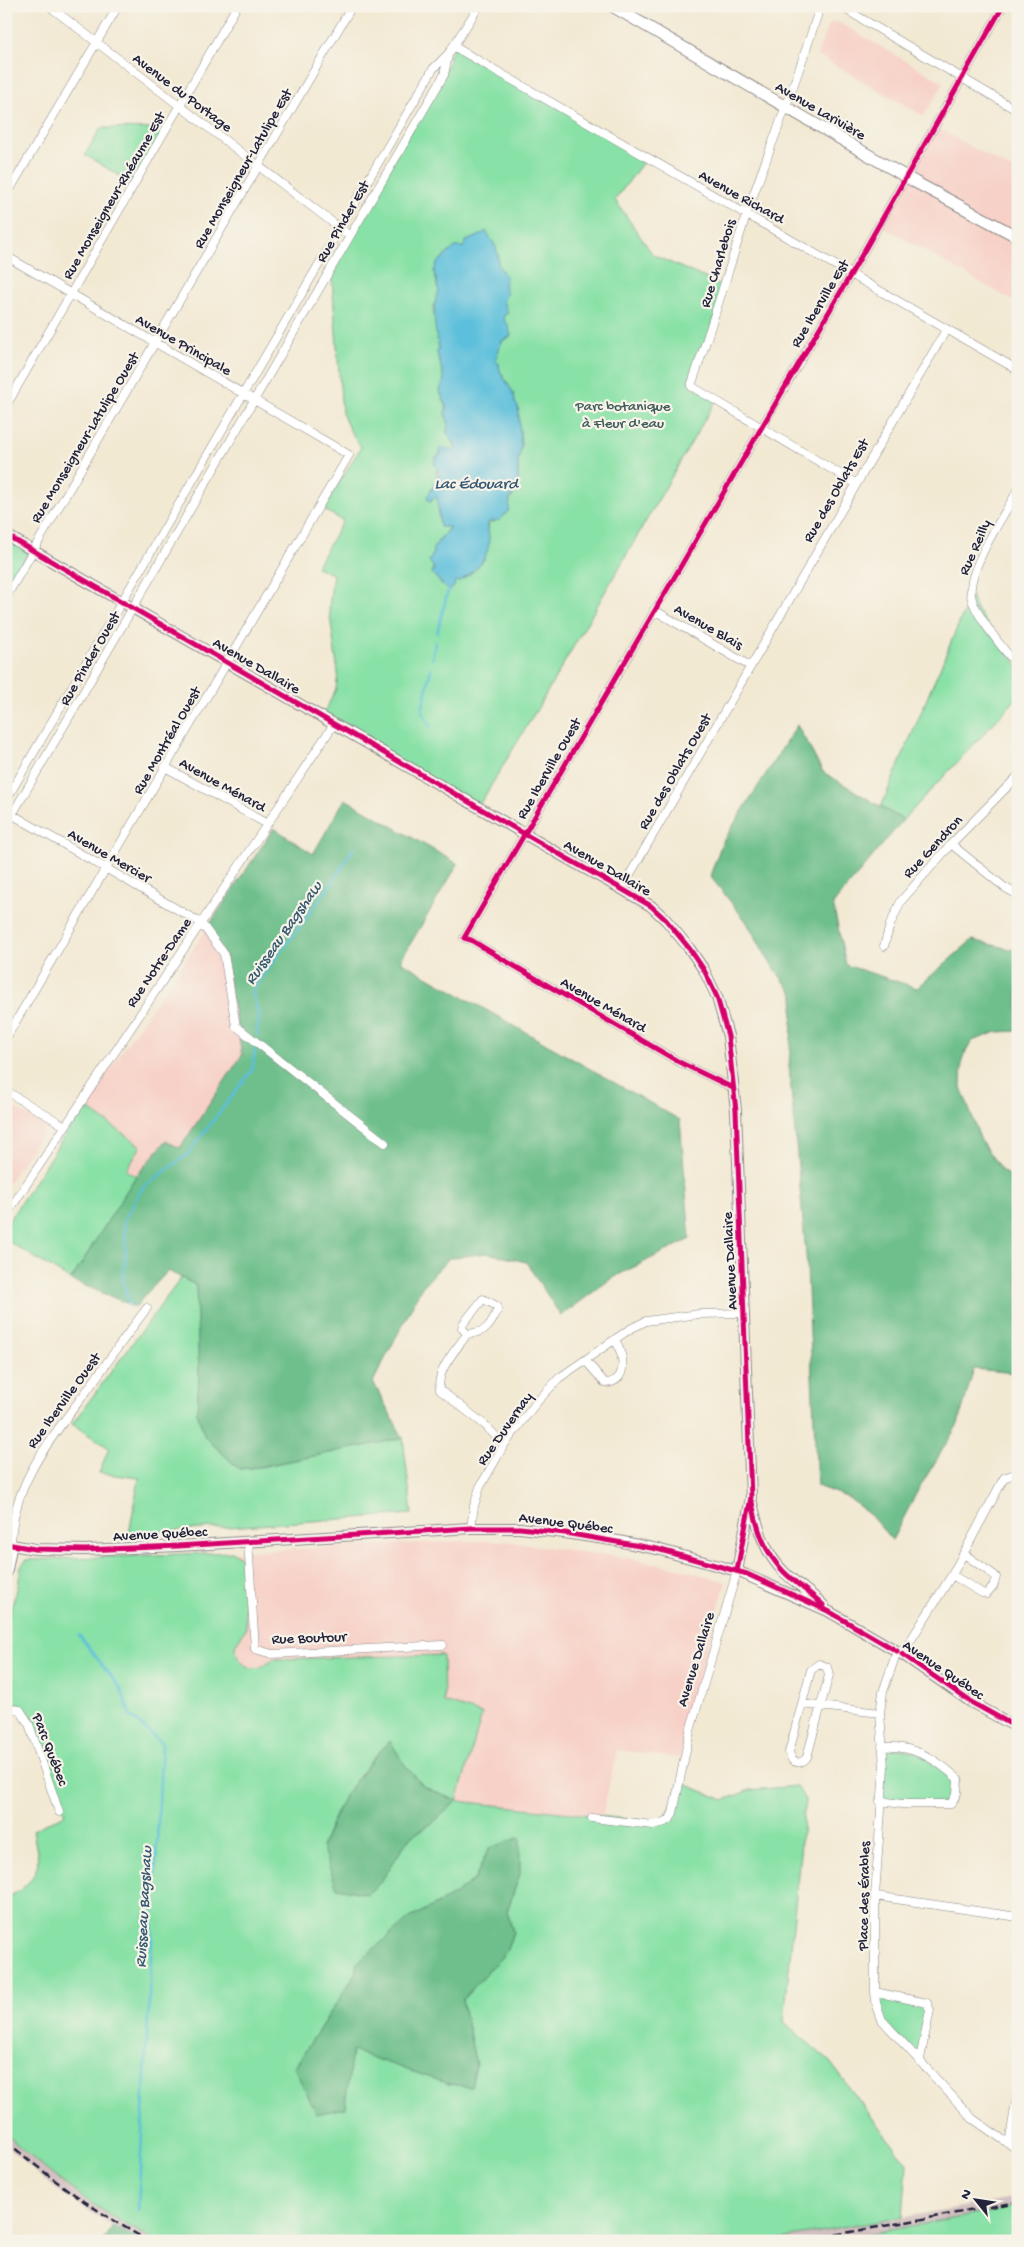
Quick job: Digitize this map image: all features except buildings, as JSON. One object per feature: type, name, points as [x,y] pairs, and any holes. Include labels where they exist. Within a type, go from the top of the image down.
[{"type":"main road","name":"Avenue Larivière","points":[[612,6],[905,176],[1018,237]]},
{"type":"main road","points":[[6,1572],[8,1545]]},
{"type":"street","name":"Avenue du Portage","points":[[48,6],[349,235]]},
{"type":"street","points":[[6,196],[118,6]]},
{"type":"street","name":"Rue Monseigneur-Rhéaume Est","points":[[6,406],[237,6]]},
{"type":"street","name":"Rue Monseigneur-Latulipe Est","points":[[156,344],[352,6]]},
{"type":"street","name":"Rue Pinder Est","points":[[244,394],[433,69],[451,50],[479,6]]},
{"type":"street","name":"Rue Charlebois","points":[[761,426],[692,386],[747,214],[784,106],[806,53],[820,6]]},
{"type":"street","points":[[840,6],[1018,111]]},
{"type":"street","name":"Rue Iberville Est","points":[[654,610],[851,274],[1003,6]]},
{"type":"street","name":"Rue Pinder Est","points":[[255,401],[349,235],[444,75],[451,50]]},
{"type":"street","name":"Avenue Richard","points":[[451,50],[747,214],[1018,370]]},
{"type":"street","name":"Avenue Principale","points":[[6,256],[349,455]]},
{"type":"street","name":"Rue des Oblats Est","points":[[750,666],[855,483],[946,330]]},
{"type":"street","name":"Rue Monseigneur-Latulipe Ouest","points":[[6,597],[156,344]]},
{"type":"street","name":"Rue Pinder Ouest","points":[[6,800],[244,394]]},
{"type":"street","name":"Rue Pinder Ouest","points":[[6,826],[9,813],[134,608],[255,401]]},
{"type":"street","points":[[761,426],[855,483]]},
{"type":"street","name":"Rue Montréal Ouest","points":[[6,1038],[349,455]]},
{"type":"street","name":"Rue Reilly","points":[[1018,490],[979,562],[971,582],[971,595],[976,609],[1018,665]]},
{"type":"street","name":"Avenue Dallaire","points":[[6,535],[651,906],[666,920],[689,948],[704,970],[717,997],[728,1036],[733,1088],[745,1313],[751,1497],[737,1571],[690,1731],[676,1803],[670,1819],[661,1824],[654,1825],[592,1818]]},
{"type":"street","name":"Avenue Blais","points":[[654,610],[750,666]]},
{"type":"street","name":"Rue Iberville Ouest","points":[[464,938],[654,610]]},
{"type":"street","name":"Rue des Oblats Ouest","points":[[622,888],[750,666]]},
{"type":"street","name":"Rue Notre-Dame","points":[[6,1215],[334,724]]},
{"type":"street","name":"Avenue Ménard","points":[[165,767],[267,824]]},
{"type":"street","name":"Rue Gendron","points":[[884,946],[890,925],[901,901],[951,844],[1018,776]]},
{"type":"street","name":"Avenue Mercier","points":[[9,813],[201,924]]},
{"type":"street","points":[[951,844],[1004,887],[1018,895]]},
{"type":"street","points":[[201,924],[224,954],[236,1026],[385,1143]]},
{"type":"street","name":"Avenue Ménard","points":[[464,938],[485,948],[685,1066],[733,1088]]},
{"type":"street","points":[[6,1092],[66,1126]]},
{"type":"street","points":[[467,1334],[462,1328],[463,1324],[478,1303],[483,1300],[497,1306],[498,1309],[487,1329],[467,1334],[441,1374],[438,1384],[440,1390],[486,1425],[504,1446]]},
{"type":"street","name":"Rue Iberville Ouest","points":[[8,1545],[15,1514],[35,1463],[56,1431],[147,1308]]},
{"type":"street","name":"Rue Duvernay","points":[[471,1528],[474,1506],[480,1487],[504,1446],[559,1378],[646,1321],[699,1314],[745,1313]]},
{"type":"street","points":[[585,1360],[605,1383],[612,1383],[617,1379],[622,1369],[622,1353],[615,1340]]},
{"type":"street","name":"Place des Érables","points":[[1018,1476],[1012,1475],[1004,1478],[952,1575],[900,1652],[883,1692],[880,1713],[884,1767],[874,1896],[875,1992],[876,2003],[882,2020],[920,2059],[937,2082],[973,2119],[1018,2150]]},
{"type":"street","points":[[751,1497],[761,1539],[770,1556],[784,1572],[812,1594],[828,1611]]},
{"type":"street","name":"Avenue Québec","points":[[8,1545],[35,1549],[84,1550],[471,1528],[520,1528],[618,1541],[657,1549],[737,1571],[828,1611],[900,1652],[971,1702],[1018,1728]]},
{"type":"street","name":"Rue Boutour","points":[[248,1541],[255,1649],[272,1654],[443,1645]]},
{"type":"street","points":[[952,1575],[982,1593],[987,1594],[993,1586],[996,1577],[994,1574],[964,1554]]},
{"type":"street","points":[[816,1664],[822,1664],[827,1667],[829,1672],[821,1707],[807,1757],[803,1762],[797,1762],[792,1760],[789,1752],[802,1704],[810,1670],[816,1664]]},
{"type":"street","points":[[802,1704],[880,1713]]},
{"type":"street","name":"Parc Québec","points":[[6,1708],[20,1710],[29,1724],[60,1812]]},
{"type":"street","points":[[880,1801],[902,1804],[951,1804],[957,1794],[958,1779],[944,1766],[917,1750],[895,1746],[882,1747]]},
{"type":"street","points":[[874,1896],[1018,1917]]},
{"type":"street","points":[[875,1992],[927,2003],[930,2010],[920,2059]]},
{"type":"street","points":[[1009,2144],[1018,2090]]},
{"type":"shaded area","points":[[832,22],[838,22],[944,83],[924,116],[817,55],[828,26]]},
{"type":"shaded area","points":[[934,126],[1018,173],[1018,304],[878,224]]},
{"type":"shaded area","points":[[206,930],[224,954],[242,1055],[180,1148],[166,1142],[136,1176],[126,1170],[141,1146],[84,1106]]},
{"type":"shaded area","points":[[6,1103],[47,1127],[6,1186]]},
{"type":"shaded area","points":[[465,1541],[503,1541],[626,1558],[678,1568],[726,1582],[701,1670],[680,1758],[617,1750],[602,1817],[457,1801],[482,1714],[444,1702],[442,1655],[273,1659],[261,1667],[253,1668],[246,1666],[239,1659],[235,1646],[246,1628],[243,1566],[241,1558],[233,1552]]},
{"type":"shaded area","points":[[6,2134],[77,2195],[121,2223],[157,2241],[140,2241],[112,2226],[63,2194],[42,2178],[6,2145]]},
{"type":"shaded area","points":[[1018,2197],[1018,2207],[828,2241],[769,2241]]},
{"type":"green space","name":"Parc botanique à Fleur d'eau","points":[[453,46],[646,158],[615,200],[653,255],[725,287],[692,386],[716,400],[539,706],[478,807],[322,717],[336,689],[338,673],[329,609],[333,574],[316,567],[343,521],[323,509],[361,447],[349,429],[342,413],[331,266],[444,75]],"holes":[[[479,236],[498,254],[498,265],[506,277],[504,286],[507,294],[503,301],[504,320],[508,325],[511,336],[502,341],[494,361],[514,394],[515,403],[518,406],[521,447],[518,463],[518,486],[494,522],[489,522],[484,560],[470,574],[455,581],[454,584],[443,586],[432,573],[438,541],[450,527],[438,516],[439,505],[437,497],[432,498],[431,490],[438,479],[436,474],[441,448],[456,450],[447,433],[446,404],[440,391],[444,380],[437,353],[439,348],[433,307],[440,292],[437,287],[437,263],[449,252],[464,247],[466,241]]]},
{"type":"green space","points":[[101,128],[167,129],[135,185],[85,155]]},
{"type":"green space","points":[[6,538],[29,551],[6,590]]},
{"type":"green space","points":[[971,595],[976,609],[1018,665],[1018,697],[903,820],[881,807]]},
{"type":"green space","points":[[797,725],[823,772],[903,820],[833,904],[846,965],[917,988],[972,940],[1018,951],[1018,1031],[997,1032],[972,1041],[962,1059],[961,1087],[981,1141],[1002,1171],[1018,1181],[1018,1390],[1015,1373],[974,1369],[958,1424],[917,1492],[892,1540],[871,1516],[849,1498],[817,1486],[807,1266],[789,1066],[794,995],[769,961],[746,921],[710,876],[722,843]]},
{"type":"green space","points":[[345,799],[458,864],[400,961],[680,1120],[690,1239],[612,1278],[561,1316],[526,1262],[487,1253],[449,1258],[422,1287],[373,1382],[403,1438],[259,1467],[239,1469],[205,1437],[197,1412],[199,1376],[196,1285],[168,1271],[136,1307],[71,1280],[136,1176],[166,1141],[180,1148],[242,1055],[224,954],[206,930],[274,828],[313,854]]},
{"type":"green space","points":[[84,1106],[141,1146],[126,1170],[136,1176],[71,1280],[6,1240],[6,1225]]},
{"type":"green space","points":[[181,1278],[196,1285],[199,1376],[197,1412],[205,1437],[239,1469],[260,1467],[403,1438],[412,1514],[129,1534],[139,1478],[99,1473],[109,1448],[72,1424]]},
{"type":"green space","points":[[233,1552],[241,1558],[243,1566],[246,1628],[235,1646],[239,1659],[246,1666],[253,1668],[261,1667],[273,1659],[443,1655],[444,1702],[482,1714],[457,1801],[654,1822],[660,1820],[668,1812],[680,1782],[724,1800],[750,1790],[797,1786],[805,1800],[784,2022],[830,2062],[907,2164],[903,2217],[769,2241],[157,2241],[116,2219],[77,2194],[6,2134],[6,1897],[23,1888],[35,1872],[38,1859],[33,1830],[65,1814],[31,1715],[20,1705],[6,1701],[6,1625],[18,1586],[21,1566],[26,1560]],"holes":[[[390,1741],[405,1765],[424,1787],[434,1822],[409,1838],[380,1883],[322,1847],[327,1832],[349,1790],[368,1764]],[[489,1848],[520,1874],[507,1911],[513,1932],[506,1952],[462,2000],[476,2065],[471,2086],[449,2084],[352,2050],[294,2068],[357,1972],[357,1964],[410,1918],[454,1895],[475,1879]]]},
{"type":"green space","points":[[390,1741],[405,1765],[424,1787],[457,1801],[434,1822],[409,1838],[380,1883],[367,1894],[337,1888],[322,1847],[343,1798],[371,1761]]},
{"type":"green space","points":[[882,1747],[917,1751],[958,1779],[951,1804],[880,1801]]},
{"type":"green space","points":[[520,1837],[520,1874],[507,1911],[513,1932],[506,1952],[462,2000],[476,2065],[471,2087],[449,2084],[352,2051],[345,2108],[317,2114],[294,2068],[357,1972],[356,1964],[410,1918],[454,1895],[475,1879],[489,1848]]},
{"type":"green space","points":[[875,1992],[927,2003],[920,2059],[882,2020]]},
{"type":"green space","points":[[1018,2207],[1018,2241],[828,2241]]},
{"type":"green space","points":[[112,2226],[137,2239],[140,2241],[103,2241]]},
{"type":"water","name":"Lac Édouard","points":[[486,231],[495,245],[498,254],[498,265],[506,277],[504,286],[507,294],[503,301],[508,313],[504,315],[504,320],[508,325],[511,336],[502,341],[495,361],[499,363],[501,373],[513,392],[515,403],[518,406],[521,447],[518,463],[518,486],[510,499],[509,510],[500,520],[489,522],[488,524],[489,546],[484,559],[470,574],[458,582],[455,581],[454,587],[448,591],[432,573],[434,568],[429,561],[433,554],[433,548],[450,527],[440,527],[437,497],[432,498],[430,502],[427,497],[438,477],[437,468],[434,464],[436,457],[441,454],[439,450],[441,448],[456,450],[447,433],[448,421],[445,414],[447,408],[440,391],[444,379],[437,353],[439,348],[434,310],[439,292],[434,271],[437,263],[455,247],[464,247],[466,241]]},
{"type":"waterway","name":"Ruisseau Bagshaw","points":[[437,633],[448,591]]},
{"type":"waterway","name":"Ruisseau Bagshaw","points":[[432,659],[435,642]]},
{"type":"waterway","name":"Ruisseau Bagshaw","points":[[430,726],[422,711],[431,668]]},
{"type":"waterway","name":"Ruisseau Bagshaw","points":[[257,1035],[259,1015],[252,991],[331,884],[354,848]]},
{"type":"waterway","name":"Ruisseau Bagshaw","points":[[130,1306],[123,1282],[126,1248],[124,1220],[142,1188],[187,1155],[252,1070],[255,1050]]},
{"type":"waterway","name":"Ruisseau Bagshaw","points":[[79,1635],[121,1689],[130,1715],[162,1744],[138,2210]]},
{"type":"railway","points":[[6,2141],[75,2195],[149,2241]]},
{"type":"railway","points":[[800,2241],[1018,2202]]},
{"type":"cycle path","points":[[733,1088],[679,1062],[471,940],[464,938],[851,274],[1003,6]]},
{"type":"cycle path","points":[[6,535],[651,906],[666,920],[689,948],[704,970],[717,997],[728,1036],[736,1111],[751,1497],[737,1571]]},
{"type":"cycle path","points":[[752,1502],[762,1539],[771,1556],[789,1576],[823,1605]]},
{"type":"cycle path","points":[[6,1544],[35,1549],[85,1550],[471,1528],[520,1528],[565,1533],[657,1549],[747,1574],[828,1611],[897,1651]]},
{"type":"cycle path","points":[[902,1654],[971,1702],[1018,1728]]}]
